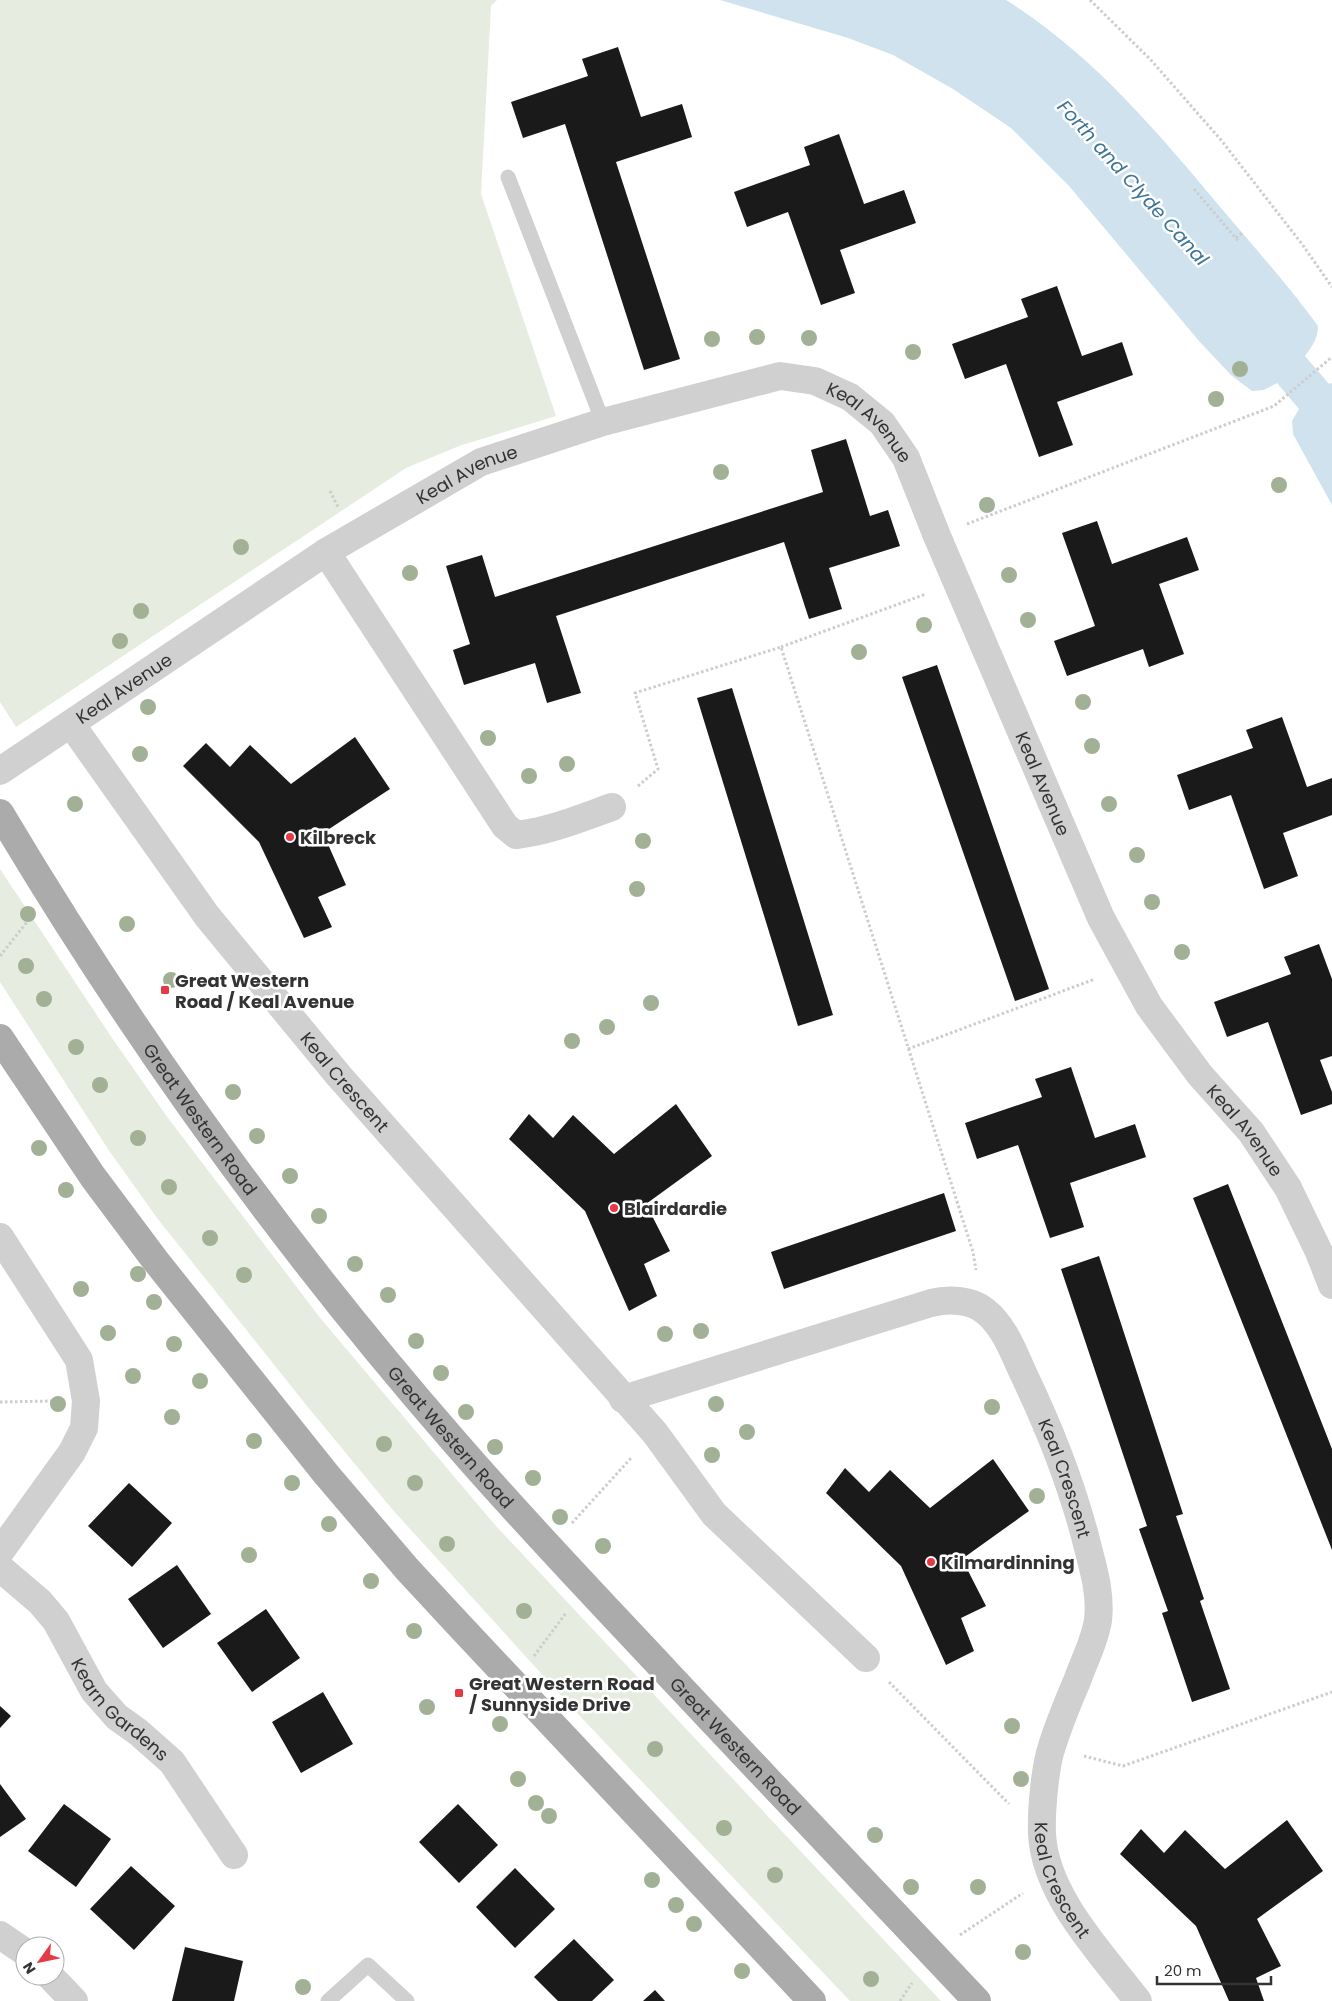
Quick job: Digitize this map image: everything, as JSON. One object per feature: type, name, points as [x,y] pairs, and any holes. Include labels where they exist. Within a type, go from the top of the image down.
[{"type":"main road","name":"Great Western Road","points":[[0,812],[48,894],[132,1022],[220,1149],[371,1342],[453,1440],[550,1547],[977,2001]]},
{"type":"main road","points":[[0,1038],[93,1177],[249,1379],[326,1474],[408,1569],[514,1685],[812,2001]]},
{"type":"street","name":"Keal Avenue","points":[[0,771],[326,552],[481,462],[603,422],[780,376],[815,381],[850,396],[882,423],[906,458],[936,536],[1101,918],[1149,1006],[1200,1076],[1251,1132],[1288,1188],[1319,1252],[1332,1284]]},
{"type":"street","points":[[326,552],[505,826],[516,835],[536,833],[612,807]]},
{"type":"street","name":"Keal Crescent","points":[[70,724],[213,924],[339,1076],[655,1433],[714,1514],[866,1658]]},
{"type":"street","points":[[0,1237],[79,1360],[86,1401],[84,1428],[72,1452],[0,1552]]},
{"type":"street","name":"Keal Crescent","points":[[624,1399],[930,1303],[955,1301],[968,1303],[984,1310],[997,1322],[1044,1417],[1080,1515],[1099,1599],[1098,1620],[1091,1644],[1051,1747],[1046,1777],[1042,1834],[1051,1874],[1067,1906],[1138,2001]]},
{"type":"street","name":"Kearn Gardens","points":[[0,1568],[40,1602],[56,1621],[94,1691],[116,1717],[138,1732],[172,1762],[234,1855]]},
{"type":"street","points":[[0,1935],[15,1945]]},
{"type":"street","points":[[60,1986],[74,2001]]},
{"type":"lane","points":[[508,177],[603,422]]},
{"type":"lane","points":[[328,2001],[368,1965],[407,2001]]},
{"type":"path","points":[[1090,0],[1150,59],[1220,140],[1302,244],[1332,287]]},
{"type":"path","points":[[1194,189],[1239,242]]},
{"type":"path","points":[[1236,238],[1242,233]]},
{"type":"path","points":[[936,536],[1274,406],[1332,357]]},
{"type":"path","points":[[612,807],[658,769],[635,693],[781,647],[957,583]]},
{"type":"path","points":[[781,647],[973,1252],[984,1310]]},
{"type":"path","points":[[0,956],[48,894]]},
{"type":"path","points":[[908,1049],[1090,983],[1124,960]]},
{"type":"path","points":[[0,1402],[86,1401]]},
{"type":"path","points":[[550,1547],[655,1433]]},
{"type":"path","points":[[514,1685],[586,1586]]},
{"type":"path","points":[[866,1658],[1000,1796]]},
{"type":"path","points":[[1051,1747],[1124,1766],[1332,1692]]},
{"type":"path","points":[[900,2001],[931,1953],[1051,1874]]},
{"type":"shaded area","points":[[0,0],[497,0],[491,6],[481,194],[556,416],[459,446],[406,468],[16,727],[0,702]]},
{"type":"shaded area","points":[[0,869],[112,1038],[168,1118],[321,1319],[495,1525],[941,2001],[850,2001],[577,1713],[392,1509],[157,1218],[108,1149],[0,982]]},
{"type":"water","name":"Forth and Clyde Canal","points":[[720,0],[1006,0],[1067,44],[1122,95],[1148,123],[1271,266],[1318,326],[1316,339],[1305,356],[1329,384],[1332,383],[1332,505],[1293,434],[1292,421],[1299,409],[1277,383],[1264,390],[1252,391],[1231,375],[1199,341],[1069,186],[1011,128],[953,89],[893,55],[848,38]]},
{"type":"building","points":[[618,47],[641,117],[682,104],[692,137],[616,162],[680,359],[644,370],[565,124],[523,138],[511,102],[588,76],[582,59]]},
{"type":"building","points":[[839,134],[864,204],[904,190],[916,223],[840,250],[855,293],[821,305],[788,212],[747,227],[734,192],[810,165],[804,147]]},
{"type":"building","points":[[1057,286],[1082,356],[1122,342],[1133,375],[1057,402],[1073,445],[1039,457],[1006,364],[965,379],[952,344],[1028,317],[1021,299]]},
{"type":"building","points":[[846,439],[870,516],[888,510],[900,546],[829,568],[842,609],[809,619],[784,542],[556,616],[581,693],[547,703],[535,663],[464,685],[453,650],[470,644],[446,566],[482,555],[495,597],[823,492],[811,450]]},
{"type":"building","points":[[1097,521],[1112,564],[1187,537],[1199,570],[1159,584],[1184,654],[1149,667],[1143,649],[1067,676],[1054,641],[1095,626],[1062,533]]},
{"type":"building","points":[[937,665],[1049,989],[1015,1001],[902,677]]},
{"type":"building","points":[[732,688],[833,1015],[798,1026],[697,698]]},
{"type":"building","points":[[1282,717],[1307,787],[1332,778],[1332,815],[1283,833],[1298,876],[1264,889],[1231,795],[1189,810],[1177,775],[1253,748],[1246,730]]},
{"type":"building","name":"Kilbreck","points":[[355,737],[390,789],[323,833],[346,885],[318,897],[332,927],[304,938],[259,842],[183,766],[206,743],[230,767],[250,745],[291,784]]},
{"type":"building","points":[[1319,944],[1332,979],[1332,1056],[1320,1060],[1332,1092],[1332,1104],[1301,1115],[1268,1022],[1227,1037],[1214,1002],[1291,974],[1284,957]]},
{"type":"building","points":[[1071,1067],[1095,1138],[1135,1124],[1146,1157],[1070,1183],[1084,1227],[1050,1238],[1018,1145],[977,1159],[965,1123],[1042,1097],[1035,1079]]},
{"type":"building","name":"Blairdardie","points":[[676,1104],[712,1156],[646,1204],[670,1251],[644,1264],[657,1296],[629,1311],[585,1211],[509,1139],[529,1114],[553,1138],[573,1115],[614,1154]]},
{"type":"building","points":[[1228,1184],[1332,1449],[1332,1550],[1193,1198]]},
{"type":"building","points":[[944,1193],[956,1231],[784,1289],[771,1252]]},
{"type":"building","points":[[1099,1256],[1183,1514],[1176,1516],[1204,1599],[1200,1601],[1230,1689],[1192,1702],[1162,1613],[1168,1611],[1139,1529],[1147,1526],[1061,1269]]},
{"type":"building","name":"Kilmardinning","points":[[993,1459],[1029,1511],[962,1559],[986,1606],[961,1618],[974,1651],[946,1665],[901,1566],[826,1493],[845,1468],[869,1492],[890,1470],[930,1508]]},
{"type":"building","points":[[129,1483],[172,1523],[132,1567],[88,1526]]},
{"type":"building","points":[[177,1565],[211,1614],[163,1648],[128,1599]]},
{"type":"building","points":[[266,1609],[300,1658],[252,1692],[217,1643]]},
{"type":"building","points":[[323,1692],[353,1744],[301,1773],[272,1722]]},
{"type":"building","points":[[0,1706],[11,1716],[0,1728]]},
{"type":"building","points":[[0,1784],[26,1819],[0,1837]]},
{"type":"building","points":[[64,1804],[111,1839],[76,1887],[28,1851]]},
{"type":"building","points":[[458,1804],[498,1845],[459,1883],[419,1842]]},
{"type":"building","points":[[1287,1820],[1323,1871],[1257,1919],[1281,1966],[1256,1978],[1264,2001],[1229,2001],[1196,1926],[1120,1854],[1141,1829],[1164,1853],[1185,1830],[1225,1869]]},
{"type":"building","points":[[131,1866],[175,1906],[134,1950],[90,1909]]},
{"type":"building","points":[[515,1868],[555,1909],[515,1948],[476,1907]]},
{"type":"building","points":[[574,1939],[614,1980],[592,2001],[558,2001],[534,1977]]},
{"type":"building","points":[[185,1947],[243,1961],[234,2001],[172,2001]]},
{"type":"building","points":[[655,1990],[665,2001],[643,2001]]},
{"type":"place","name":"Kilbreck","points":[[290,837]]},
{"type":"place","name":"Great Western Road / Keal Avenue","points":[[165,990]]},
{"type":"place","name":"Blairdardie","points":[[614,1208]]},
{"type":"place","name":"Kilmardinning","points":[[931,1562]]},
{"type":"place","name":"Great Western Road / Sunnyside Drive","points":[[459,1693]]}]
